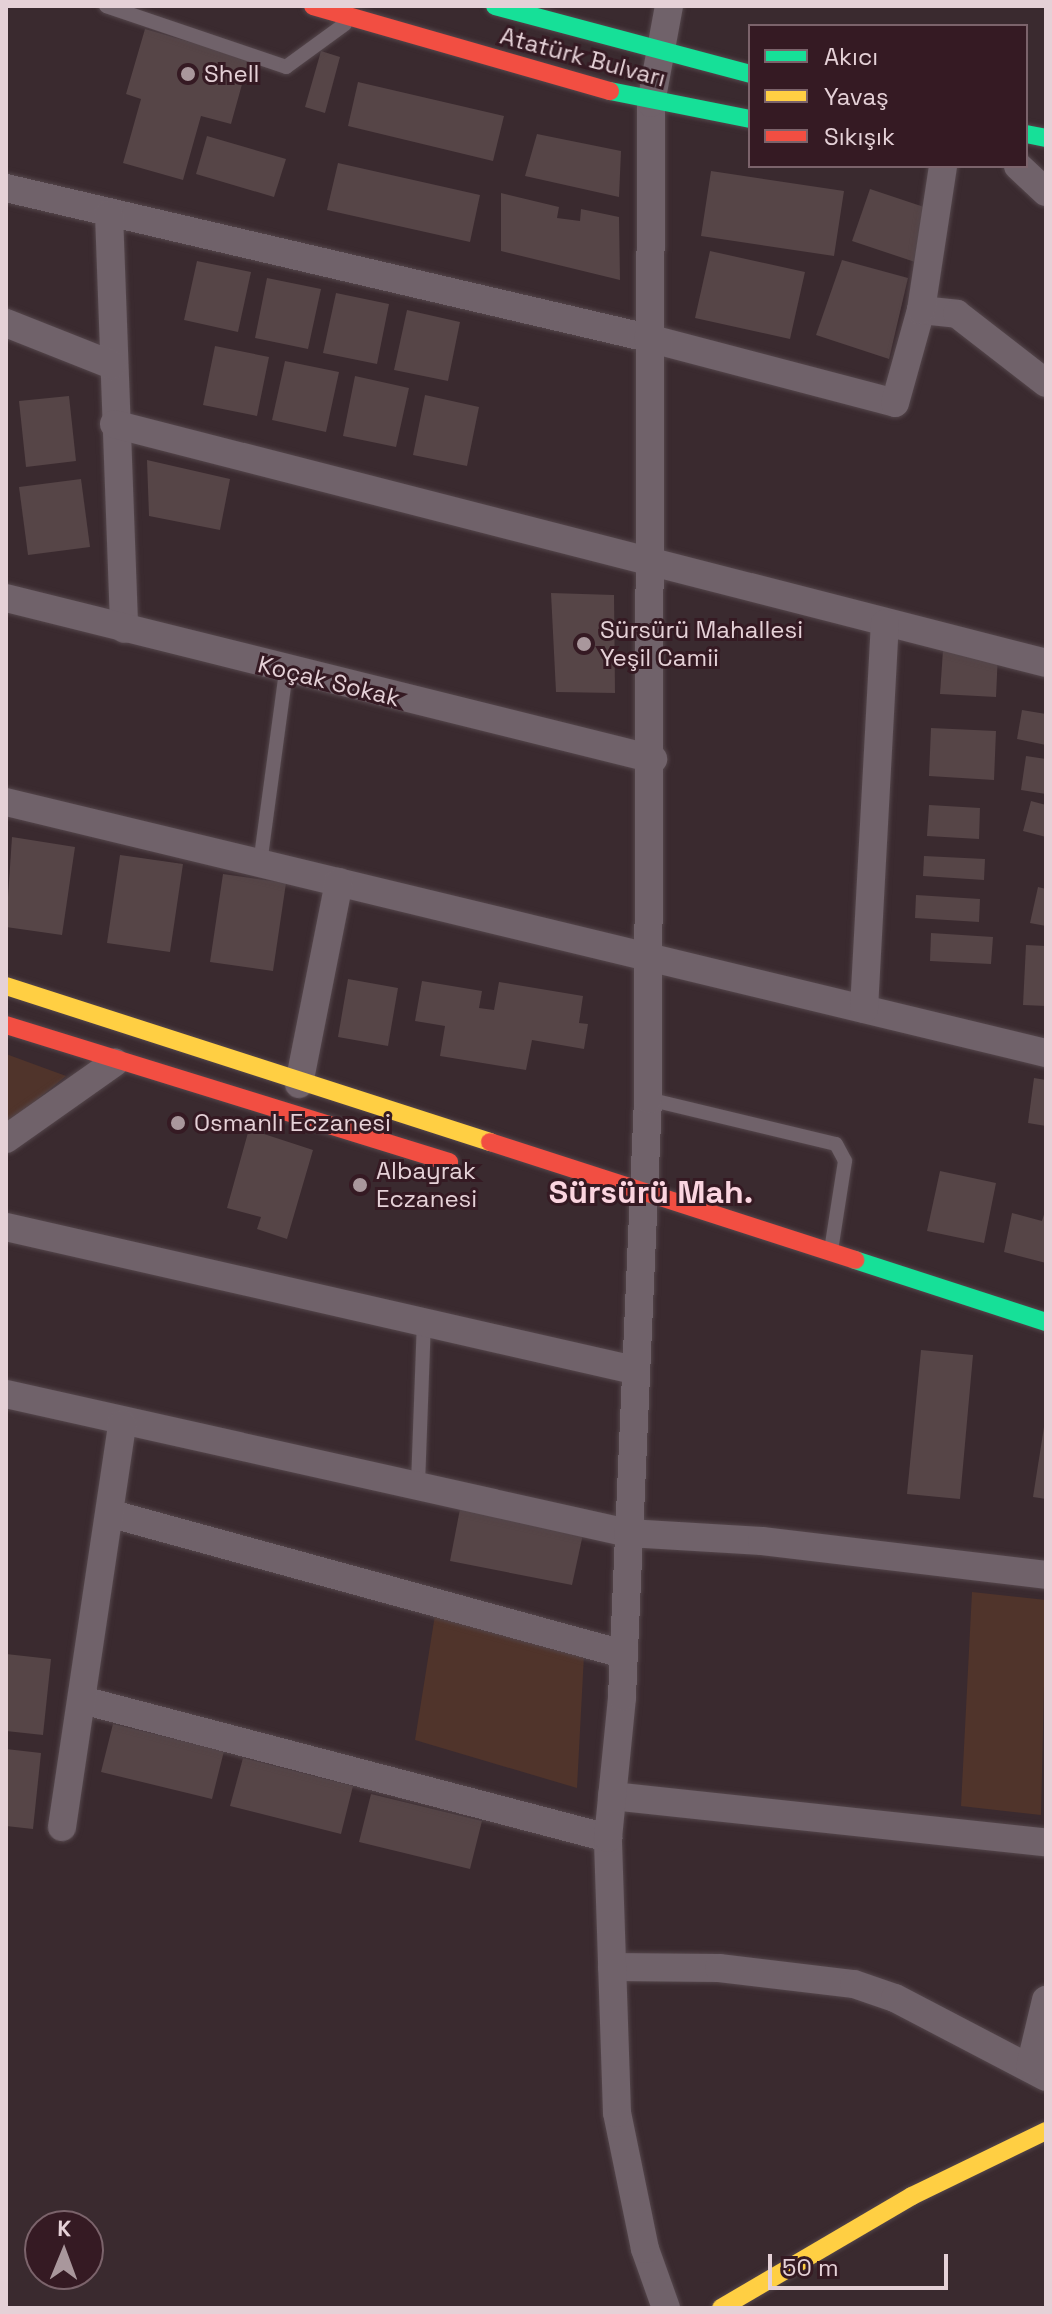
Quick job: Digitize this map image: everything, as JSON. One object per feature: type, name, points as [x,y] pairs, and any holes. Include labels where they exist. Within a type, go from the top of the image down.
[{"type":"main road","name":"Atatürk Bulvarı","points":[[313,6],[651,103],[748,119]]},
{"type":"main road","name":"Atatürk Bulvarı","points":[[495,6],[748,74]]},
{"type":"main road","points":[[6,986],[299,1084],[636,1210],[831,1254],[1046,1322]]},
{"type":"main road","points":[[6,1025],[115,1062],[474,1170]]},
{"type":"main road","points":[[636,1210],[670,1230]]},
{"type":"main road","points":[[721,2308],[912,2196],[1046,2131]]},
{"type":"street","points":[[666,2308],[645,2249],[617,2113],[608,1838],[623,1654],[634,1370],[636,1210],[648,1099],[653,759],[648,338],[651,103],[664,53],[669,6]]},
{"type":"street","points":[[6,188],[648,338],[895,403],[921,310],[943,168]]},
{"type":"street","points":[[1020,168],[1046,192]]},
{"type":"street","points":[[109,214],[114,424],[124,629]]},
{"type":"street","points":[[921,310],[957,314],[1046,383]]},
{"type":"street","points":[[6,323],[112,365]]},
{"type":"street","points":[[114,424],[1046,663]]},
{"type":"street","name":"Koçak Sokak","points":[[6,598],[286,672],[653,759]]},
{"type":"street","points":[[864,1009],[885,624]]},
{"type":"street","points":[[6,802],[1046,1053]]},
{"type":"street","points":[[299,1084],[339,882]]},
{"type":"street","points":[[6,1139],[115,1062]]},
{"type":"street","points":[[6,1227],[634,1370]]},
{"type":"street","points":[[6,1394],[122,1424],[418,1484],[628,1533],[762,1541],[1046,1575]]},
{"type":"street","points":[[62,1827],[112,1514],[122,1424]]},
{"type":"street","points":[[112,1514],[623,1654]]},
{"type":"street","points":[[82,1700],[608,1838]]},
{"type":"street","points":[[612,1796],[1046,1842]]},
{"type":"street","points":[[612,1967],[719,1968],[854,1984],[1038,2072],[1046,2000]]},
{"type":"lane","points":[[106,6],[286,67],[354,18]]},
{"type":"lane","points":[[260,864],[286,672]]},
{"type":"lane","points":[[648,1099],[836,1144],[845,1161],[831,1254]]},
{"type":"lane","points":[[418,1484],[424,1322]]},
{"type":"shaded area","points":[[6,1054],[66,1076],[6,1125]]},
{"type":"shaded area","points":[[972,1592],[1046,1600],[1041,1815],[961,1806]]},
{"type":"shaded area","points":[[435,1615],[584,1655],[577,1788],[415,1740]]},
{"type":"building","points":[[145,29],[249,59],[231,124],[201,116],[183,180],[123,163],[141,99],[126,94]]},
{"type":"building","points":[[321,51],[340,57],[325,113],[305,107]]},
{"type":"building","points":[[358,82],[504,116],[493,161],[348,126]]},
{"type":"building","points":[[537,134],[621,151],[619,197],[525,176]]},
{"type":"building","points":[[207,136],[286,159],[274,197],[196,174]]},
{"type":"building","points":[[338,163],[480,195],[470,242],[327,210]]},
{"type":"building","points":[[711,171],[844,191],[834,256],[701,236]]},
{"type":"building","points":[[870,189],[933,210],[915,262],[852,241]]},
{"type":"building","points":[[501,193],[559,207],[557,218],[580,221],[581,209],[619,217],[620,280],[501,251]]},
{"type":"building","points":[[710,251],[805,272],[790,339],[695,318]]},
{"type":"building","points":[[842,260],[908,278],[889,359],[816,335]]},
{"type":"building","points":[[197,261],[251,272],[238,332],[184,320]]},
{"type":"building","points":[[267,278],[321,289],[308,349],[255,338]]},
{"type":"building","points":[[336,293],[389,304],[377,364],[323,353]]},
{"type":"building","points":[[407,310],[460,322],[448,381],[394,370]]},
{"type":"building","points":[[215,346],[269,357],[257,416],[203,405]]},
{"type":"building","points":[[285,361],[339,372],[326,432],[272,420]]},
{"type":"building","points":[[355,376],[409,388],[396,447],[343,436]]},
{"type":"building","points":[[425,395],[479,407],[467,466],[413,455]]},
{"type":"building","points":[[69,396],[76,461],[26,467],[19,401]]},
{"type":"building","points":[[147,460],[230,479],[220,530],[149,516]]},
{"type":"building","points":[[81,479],[90,547],[28,555],[19,487]]},
{"type":"building","name":"Sürsürü Mahallesi Yeşil Camii","points":[[551,593],[614,595],[615,693],[556,692]]},
{"type":"building","points":[[943,650],[998,653],[996,697],[940,694]]},
{"type":"building","points":[[1022,710],[1046,714],[1046,745],[1017,739]]},
{"type":"building","points":[[931,728],[996,731],[994,780],[929,776]]},
{"type":"building","points":[[1026,756],[1046,759],[1046,794],[1021,790]]},
{"type":"building","points":[[1031,801],[1046,805],[1046,837],[1023,831]]},
{"type":"building","points":[[929,805],[980,808],[979,839],[927,836]]},
{"type":"building","points":[[12,837],[75,847],[62,935],[6,927]]},
{"type":"building","points":[[120,855],[183,864],[170,952],[107,943]]},
{"type":"building","points":[[924,856],[985,859],[984,880],[923,876]]},
{"type":"building","points":[[223,874],[286,883],[273,971],[210,962]]},
{"type":"building","points":[[1038,887],[1046,889],[1046,926],[1030,923]]},
{"type":"building","points":[[916,895],[980,899],[979,922],[915,918]]},
{"type":"building","points":[[931,933],[993,937],[991,964],[930,961]]},
{"type":"building","points":[[1026,945],[1046,946],[1046,1006],[1023,1005]]},
{"type":"building","points":[[348,979],[398,988],[388,1046],[338,1037]]},
{"type":"building","points":[[422,981],[482,991],[479,1008],[494,1010],[499,982],[583,996],[579,1023],[588,1024],[584,1049],[532,1040],[526,1070],[440,1056],[445,1026],[415,1021]]},
{"type":"building","points":[[1034,1078],[1046,1080],[1046,1126],[1028,1123]]},
{"type":"building","points":[[249,1129],[313,1150],[287,1239],[257,1229],[261,1217],[227,1208]]},
{"type":"building","points":[[940,1171],[996,1183],[984,1243],[927,1231]]},
{"type":"building","points":[[1046,1208],[1046,1263],[1004,1252],[1012,1213],[1042,1221]]},
{"type":"building","points":[[921,1350],[973,1355],[960,1499],[907,1494]]},
{"type":"building","points":[[1046,1427],[1046,1499],[1033,1497]]},
{"type":"building","points":[[460,1509],[583,1534],[572,1585],[450,1561]]},
{"type":"building","points":[[6,1654],[51,1659],[43,1735],[6,1731]]},
{"type":"building","points":[[113,1724],[224,1751],[212,1799],[101,1772]]},
{"type":"building","points":[[6,1749],[41,1753],[33,1829],[6,1826]]},
{"type":"building","points":[[243,1758],[353,1786],[341,1834],[230,1806]]},
{"type":"building","points":[[371,1794],[482,1821],[470,1869],[359,1842]]},
{"type":"traffic: fast","points":[[495,6],[748,73]]},
{"type":"traffic: fast","points":[[610,91],[748,119]]},
{"type":"traffic: fast","points":[[1028,134],[1046,138]]},
{"type":"traffic: fast","points":[[855,1260],[1046,1322]]},
{"type":"traffic: slow","points":[[6,986],[490,1142]]},
{"type":"traffic: slow","points":[[721,2308],[912,2196],[1046,2131]]},
{"type":"traffic: jam","points":[[313,6],[610,91]]},
{"type":"traffic: jam","points":[[6,1025],[449,1162]]},
{"type":"traffic: jam","points":[[490,1142],[855,1260]]},
{"type":"place","name":"Shell","points":[[188,74]]},
{"type":"place","name":"Sürsürü Mahallesi Yeşil Camii","points":[[584,644]]},
{"type":"place","name":"Osmanlı Eczanesi","points":[[178,1123]]},
{"type":"place","name":"Albayrak Eczanesi","points":[[360,1185]]},
{"type":"district","name":"Sürsürü Mah.","points":[[651,1192]]}]
